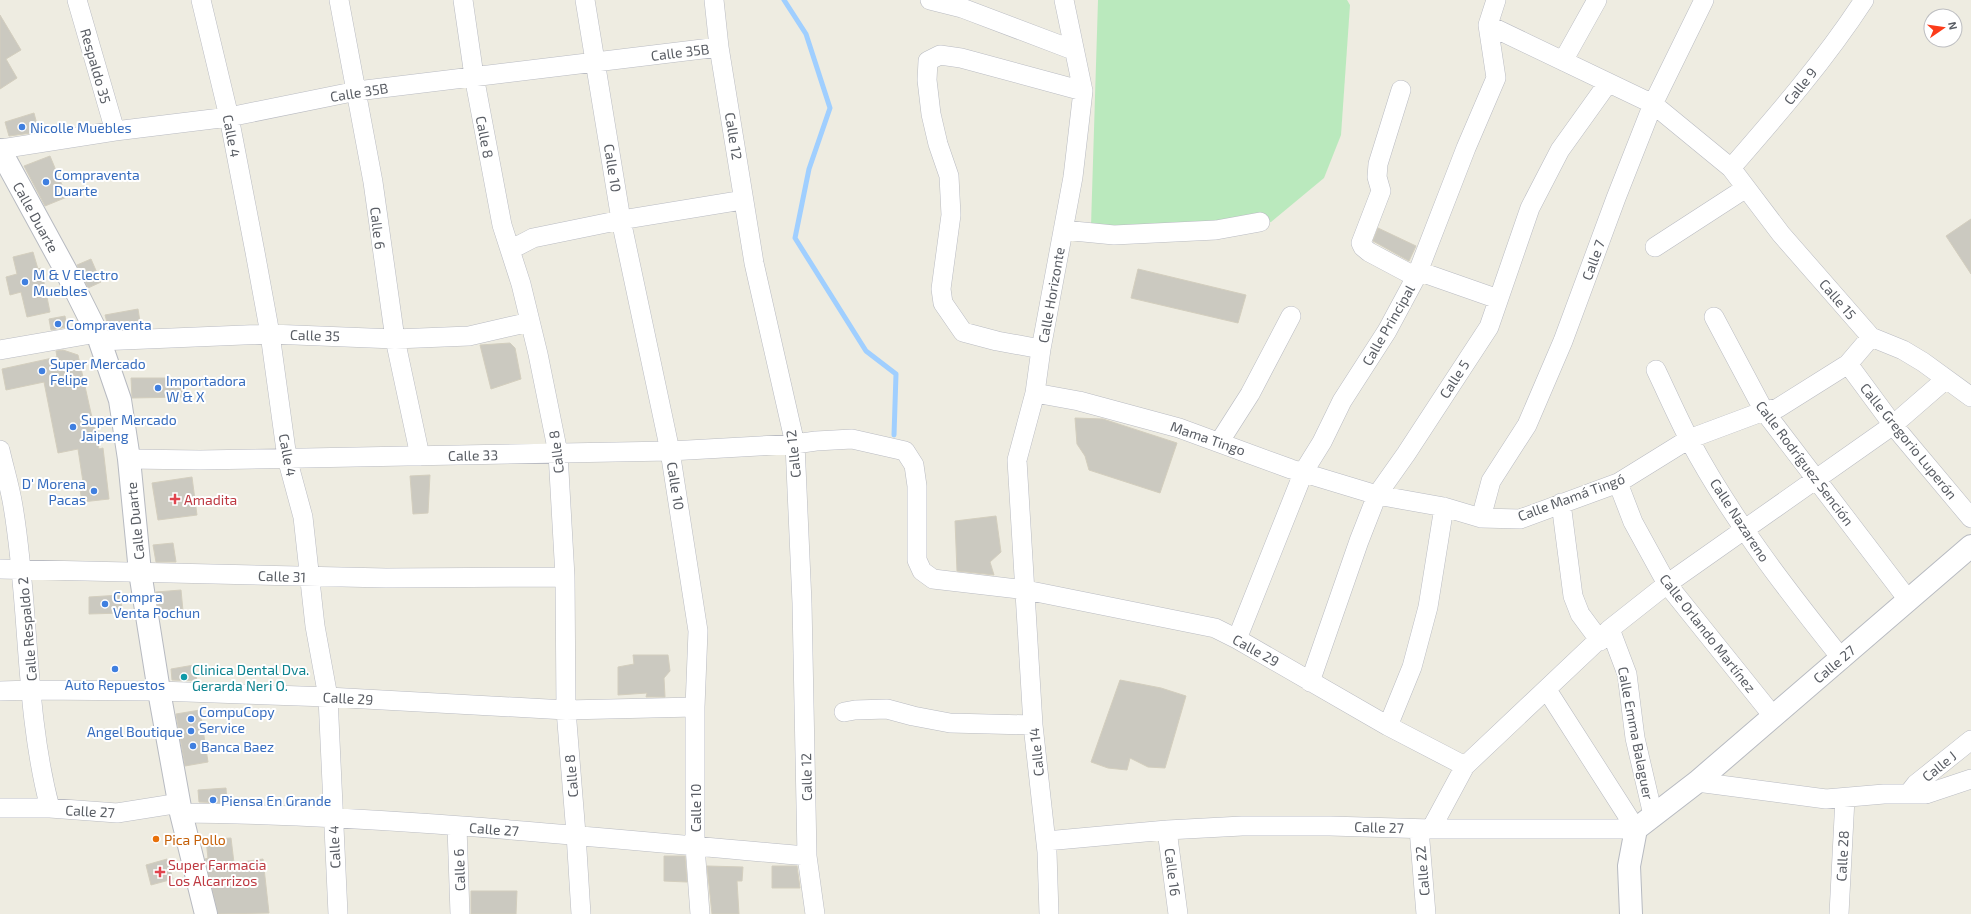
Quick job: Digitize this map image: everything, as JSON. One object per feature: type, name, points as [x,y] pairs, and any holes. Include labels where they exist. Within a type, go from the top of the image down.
[{"type":"street","name":"Respaldo 35","points":[[77,0],[115,131]]},
{"type":"street","name":"Calle 4","points":[[201,0],[229,117],[270,334],[287,458],[303,517],[319,651],[328,697],[338,914]]},
{"type":"street","name":"Calle 6","points":[[339,0],[357,91],[372,182],[395,340],[420,456]]},
{"type":"street","name":"Calle 8","points":[[463,0],[474,76],[502,225],[538,354],[558,453],[564,577],[566,710],[581,914]]},
{"type":"street","name":"Calle 10","points":[[585,0],[621,220],[670,451],[698,631],[695,707],[695,846],[700,914]]},
{"type":"street","name":"Calle 12","points":[[714,0],[719,47],[734,131],[743,200],[754,263],[795,444],[802,603],[807,856],[815,914]]},
{"type":"street","points":[[930,0],[961,4],[1073,50]]},
{"type":"street","name":"Calle Horizonte","points":[[1026,590],[1017,460],[1035,393],[1041,349],[1072,177],[1083,91],[1073,50],[1064,0]]},
{"type":"street","name":"Calle Principal","points":[[1237,639],[1304,471],[1322,442],[1342,401],[1387,331],[1417,274],[1466,148],[1496,78],[1488,25],[1496,0]]},
{"type":"street","points":[[1563,61],[1597,0]]},
{"type":"street","name":"Calle 7","points":[[1480,518],[1491,481],[1527,425],[1563,341],[1616,198],[1653,104],[1704,0]]},
{"type":"street","name":"Calle 9","points":[[1731,168],[1818,64],[1864,0]]},
{"type":"street","name":"Calle 15","points":[[1488,25],[1653,104],[1731,168],[1781,234],[1871,338],[1903,350],[1971,397]]},
{"type":"street","name":"Calle 35B","points":[[0,150],[115,131],[229,117],[357,91],[474,76],[596,64],[719,47]]},
{"type":"street","points":[[1041,349],[997,341],[963,332],[943,303],[941,289],[951,215],[950,184],[931,114],[927,80],[928,60],[940,55],[961,58],[1083,91]]},
{"type":"street","name":"Calle 5","points":[[1310,682],[1359,541],[1377,495],[1406,454],[1489,327],[1534,202],[1560,150],[1608,83]]},
{"type":"street","points":[[1401,90],[1378,164],[1377,177],[1381,191],[1361,243],[1369,252],[1417,274],[1498,299]]},
{"type":"street","name":"Calle Duarte","points":[[0,150],[66,271],[98,337],[120,400],[129,459],[140,572],[159,691],[180,808],[206,914]]},
{"type":"street","points":[[1655,247],[1746,188]]},
{"type":"street","points":[[510,250],[533,238],[621,220],[743,200]]},
{"type":"street","points":[[1063,230],[1114,235],[1216,230],[1260,222]]},
{"type":"street","points":[[1220,441],[1250,394],[1291,316]]},
{"type":"street","name":"Calle Rodríguez Sención","points":[[1714,317],[1764,411],[1909,601]]},
{"type":"street","name":"Calle 35","points":[[0,350],[98,337],[270,334],[395,340],[469,336],[530,322]]},
{"type":"street","name":"Calle Mamá Tingó","points":[[1377,495],[1444,507],[1480,518],[1520,519],[1618,482],[1689,439],[1764,411],[1778,408],[1848,364],[1871,338]]},
{"type":"street","name":"Calle Gregorio Luperón","points":[[1848,364],[1892,425],[1971,518]]},
{"type":"street","name":"Calle Nazareno","points":[[1656,370],[1689,439],[1745,530],[1778,579],[1842,659]]},
{"type":"street","points":[[1425,829],[1465,766],[1605,635],[1667,584],[1892,425],[1946,379]]},
{"type":"street","name":"Mama Tingo","points":[[1035,393],[1079,400],[1179,428],[1220,441],[1291,469],[1304,471],[1377,495]]},
{"type":"street","name":"Calle 29","points":[[816,441],[852,439],[905,451],[914,466],[917,486],[917,560],[922,571],[933,579],[1026,590],[1215,628],[1237,639],[1388,726],[1465,766]]},
{"type":"street","name":"Calle 33","points":[[129,459],[200,460],[670,451],[795,444],[816,441]]},
{"type":"street","name":"Calle Respaldo 2","points":[[0,450],[13,505],[21,569],[35,734],[42,777],[50,808]]},
{"type":"street","name":"Calle Orlando Martínez","points":[[1618,482],[1633,522],[1667,584],[1773,716]]},
{"type":"street","name":"Calle Emma Balaguer","points":[[1561,503],[1573,596],[1580,614],[1605,635],[1627,674],[1634,738],[1653,815]]},
{"type":"street","points":[[1388,726],[1412,667],[1428,607],[1444,507]]},
{"type":"street","name":"Calle 27","points":[[1046,841],[1167,830],[1242,826],[1330,826],[1425,829],[1636,829],[1697,782],[1842,659],[1971,546]]},
{"type":"street","name":"Calle 31","points":[[0,568],[309,576],[564,577]]},
{"type":"street","name":"Calle 14","points":[[1026,590],[1033,725],[1046,841],[1050,914]]},
{"type":"street","points":[[1547,690],[1636,829],[1628,866],[1631,914]]},
{"type":"street","name":"Calle 29","points":[[0,691],[159,691],[328,697],[566,710],[695,707]]},
{"type":"street","points":[[844,712],[855,710],[887,709],[950,723],[1033,725]]},
{"type":"street","name":"Calle J","points":[[1909,793],[1916,784],[1971,740]]},
{"type":"street","points":[[1697,782],[1826,799],[1909,793],[1926,794],[1971,779]]},
{"type":"street","name":"Calle 28","points":[[1839,914],[1845,798]]},
{"type":"street","name":"Calle 27","points":[[0,808],[50,808],[117,814],[180,808],[576,834],[807,856]]},
{"type":"street","name":"Calle 6","points":[[457,827],[460,914]]},
{"type":"street","name":"Calle 22","points":[[1425,829],[1426,914]]},
{"type":"street","name":"Calle 16","points":[[1167,830],[1178,914]]},
{"type":"green space","points":[[1098,0],[1347,0],[1350,5],[1341,135],[1324,178],[1271,222],[1234,231],[1091,226]]},
{"type":"building","points":[[0,15],[21,50],[6,59],[17,78],[0,89]]},
{"type":"building","name":"Nicolle Muebles","points":[[34,113],[39,132],[9,136],[5,122]]},
{"type":"building","name":"Compraventa Duarte","points":[[50,156],[67,197],[45,206],[24,166]]},
{"type":"building","points":[[1971,219],[1971,274],[1946,236]]},
{"type":"building","points":[[1378,228],[1416,246],[1409,261],[1373,241]]},
{"type":"building","points":[[33,252],[38,269],[41,268],[50,312],[27,317],[21,292],[10,295],[6,277],[17,274],[13,257]]},
{"type":"building","points":[[91,259],[101,282],[88,288],[77,265]]},
{"type":"building","points":[[1138,269],[1246,295],[1238,323],[1131,298]]},
{"type":"building","points":[[138,309],[141,328],[109,330],[105,315]]},
{"type":"building","name":"Compraventa","points":[[65,316],[67,327],[51,330],[49,319]]},
{"type":"building","points":[[510,343],[515,348],[521,379],[491,389],[480,345]]},
{"type":"building","points":[[63,350],[78,355],[99,449],[103,448],[109,499],[82,502],[79,483],[83,482],[78,449],[58,453],[44,382],[6,390],[2,369],[57,357],[56,351]]},
{"type":"building","name":"Importadora W & X","points":[[131,378],[185,378],[185,397],[132,398]]},
{"type":"building","points":[[1075,418],[1103,419],[1177,443],[1160,493],[1089,470],[1085,456],[1077,444]]},
{"type":"building","points":[[430,475],[428,513],[413,514],[410,476]]},
{"type":"building","name":"Amadita","points":[[192,477],[197,515],[158,520],[152,483]]},
{"type":"building","points":[[996,516],[1001,552],[990,562],[994,575],[957,571],[955,521]]},
{"type":"building","points":[[173,543],[176,562],[156,562],[153,545]]},
{"type":"building","points":[[181,590],[183,611],[159,613],[156,592]]},
{"type":"building","name":"Compra Venta Pochun","points":[[121,595],[122,613],[89,614],[89,597]]},
{"type":"building","points":[[633,655],[668,655],[670,671],[664,678],[665,697],[646,697],[647,693],[618,695],[618,667],[634,664]]},
{"type":"building","name":"Clinica Dental Dva. Gerarda Neri O.","points":[[194,665],[197,681],[172,680],[171,669]]},
{"type":"building","points":[[1120,680],[1161,688],[1186,696],[1165,768],[1148,767],[1130,758],[1127,770],[1108,768],[1091,762]]},
{"type":"building","points":[[200,710],[208,762],[185,766],[176,714]]},
{"type":"building","name":"Piensa En Grande","points":[[226,788],[227,803],[199,802],[198,790]]},
{"type":"building","points":[[231,838],[234,863],[263,859],[269,913],[218,914],[205,859],[208,858],[206,840]]},
{"type":"building","points":[[664,856],[685,856],[687,882],[664,881]]},
{"type":"building","name":"Super Farmacia Los Alcarrizos","points":[[167,859],[173,879],[151,885],[146,865]]},
{"type":"building","points":[[707,866],[743,867],[742,881],[737,881],[739,914],[712,914]]},
{"type":"building","points":[[772,866],[797,866],[800,888],[772,888]]},
{"type":"building","points":[[471,891],[517,891],[516,914],[471,914]]},
{"type":"waterway","points":[[784,0],[806,34],[830,108],[809,169],[795,238],[866,351],[896,374],[894,435]]},
{"type":"place","name":"Nicolle Muebles","points":[[22,127]]},
{"type":"place","name":"Compraventa Duarte","points":[[46,182]]},
{"type":"place","name":"M & V Electro Muebles","points":[[25,282]]},
{"type":"place","name":"Compraventa","points":[[58,324]]},
{"type":"place","name":"Super Mercado Felipe","points":[[42,371]]},
{"type":"place","name":"Importadora W & X","points":[[158,388]]},
{"type":"place","name":"Super Mercado Jaipeng","points":[[73,427]]},
{"type":"place","name":"D' Morena Pacas","points":[[94,491]]},
{"type":"place","name":"Amadita","points":[[175,499]]},
{"type":"place","name":"Compra Venta Pochun","points":[[105,604]]},
{"type":"place","name":"Auto Repuestos","points":[[115,669]]},
{"type":"place","name":"Clinica Dental Dva. Gerarda Neri O.","points":[[184,677]]},
{"type":"place","name":"CompuCopy Service","points":[[191,719]]},
{"type":"place","name":"Angel Boutique","points":[[191,731]]},
{"type":"place","name":"Banca Baez","points":[[193,746]]},
{"type":"place","name":"Piensa En Grande","points":[[213,800]]},
{"type":"place","name":"Pica Pollo","points":[[156,839]]},
{"type":"place","name":"Super Farmacia Los Alcarrizos","points":[[160,872]]}]
